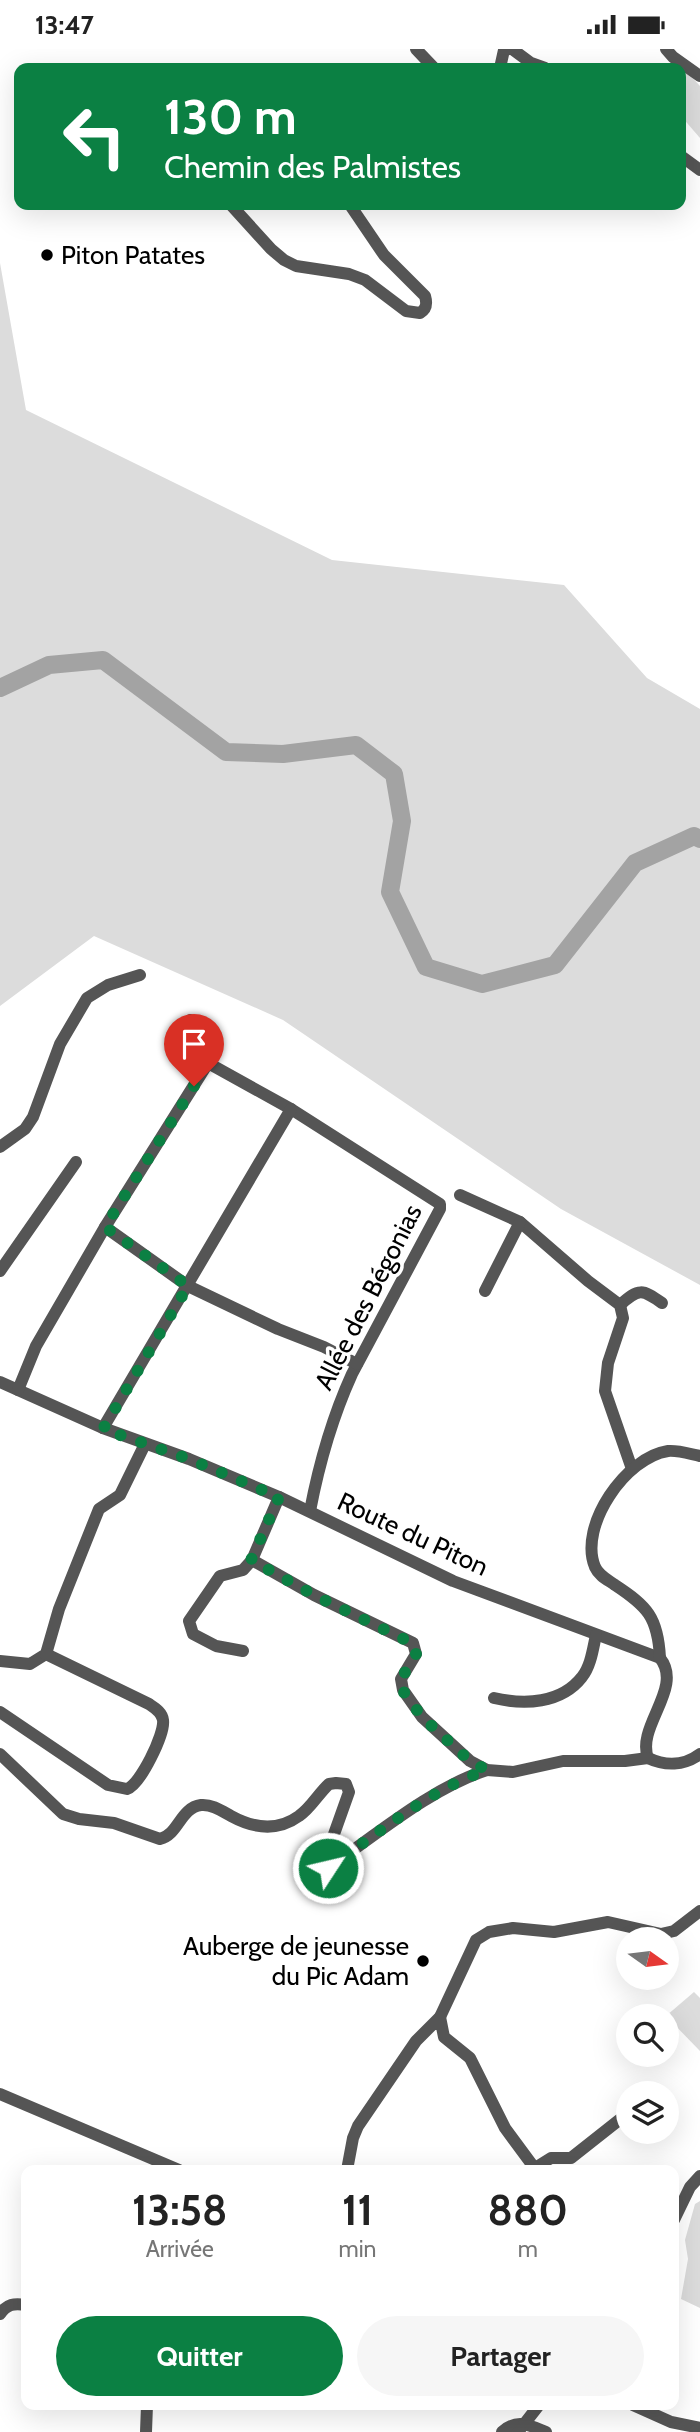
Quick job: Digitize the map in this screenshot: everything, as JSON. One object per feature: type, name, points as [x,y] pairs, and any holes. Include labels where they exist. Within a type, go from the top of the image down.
[{"type":"street","points":[[416,49],[429,63]]},
{"type":"street","points":[[500,63],[504,50],[510,49],[531,63]]},
{"type":"street","points":[[666,49],[682,63]]},
{"type":"street","points":[[236,210],[284,260],[296,266],[349,274],[365,280],[406,311],[420,313],[427,303],[425,296],[384,255],[353,210]]},
{"type":"street","points":[[0,1147],[25,1129],[33,1117],[60,1044],[88,998],[108,985],[140,975]]},
{"type":"street","points":[[18,1389],[36,1346],[105,1227],[208,1063],[216,1037],[190,1020]]},
{"type":"street","name":"Allée des Bégonias","points":[[208,1063],[291,1109],[440,1204],[440,1209],[340,1400],[317,1470],[310,1511]]},
{"type":"street","points":[[103,1429],[291,1109]]},
{"type":"street","points":[[0,1271],[76,1163]]},
{"type":"street","points":[[460,1195],[520,1222],[620,1305],[623,1318],[608,1363],[605,1391],[632,1469]]},
{"type":"street","points":[[485,1291],[520,1222]]},
{"type":"street","points":[[105,1227],[188,1286],[357,1364]]},
{"type":"street","points":[[620,1305],[633,1293],[641,1292],[646,1292],[663,1303]]},
{"type":"street","name":"Route du Piton","points":[[0,1382],[103,1429],[189,1459],[279,1497],[453,1581],[660,1658]]},
{"type":"street","points":[[0,1661],[30,1664],[46,1654],[59,1609],[99,1509],[120,1495],[145,1444]]},
{"type":"street","points":[[648,1758],[648,1738],[667,1676],[660,1658],[659,1639],[648,1610],[596,1569],[592,1537],[598,1514],[632,1469],[669,1451],[700,1456]]},
{"type":"street","points":[[243,1651],[216,1646],[193,1634],[189,1621],[220,1576],[243,1570],[251,1560],[279,1497]]},
{"type":"street","points":[[251,1560],[314,1595],[412,1643],[416,1654],[401,1679],[403,1691],[422,1717],[470,1761],[487,1770]]},
{"type":"street","points":[[494,1698],[525,1703],[556,1695],[582,1677],[596,1635]]},
{"type":"street","points":[[0,1712],[108,1785],[127,1790],[137,1783],[162,1730],[163,1718],[160,1713],[149,1704],[46,1654]]},
{"type":"street","points":[[0,1754],[64,1815],[122,1825],[160,1839],[168,1836],[184,1814],[197,1806],[216,1807],[243,1823],[270,1827],[298,1817],[329,1784],[346,1784],[349,1792],[328,1851],[328,1868],[464,1777],[487,1770],[513,1772],[563,1762],[648,1758],[666,1765],[680,1763],[700,1754]]},
{"type":"street","points":[[348,2165],[358,2126],[416,2041],[440,2017],[475,1940],[489,1932],[513,1928],[554,1932],[608,1922],[662,1934],[674,1931],[700,1911]]},
{"type":"street","points":[[440,2017],[444,2038],[470,2058],[505,2128],[532,2165]]},
{"type":"street","points":[[0,2094],[167,2165]]},
{"type":"street","points":[[541,2165],[551,2158],[571,2158],[616,2122]]},
{"type":"street","points":[[679,2210],[690,2187],[700,2176]]},
{"type":"street","points":[[0,2314],[12,2304],[21,2305]]},
{"type":"street","points":[[146,2432],[147,2410]]},
{"type":"street","points":[[521,2427],[535,2410]]},
{"type":"street","points":[[644,2410],[671,2422],[700,2428]]},
{"type":"street","points":[[502,2432],[514,2423],[546,2432]]},
{"type":"shaded area","points":[[686,71],[700,86],[700,138],[686,122]]},
{"type":"shaded area","points":[[0,263],[26,410],[332,560],[564,585],[647,678],[700,709],[700,1285],[561,1209],[283,1020],[94,936],[0,1006]]},
{"type":"shaded area","points":[[694,1992],[700,1998],[700,2051],[679,2029],[679,2005]]},
{"type":"shaded area","points":[[700,2201],[700,2308],[681,2299],[688,2259],[685,2240],[695,2204]]},
{"type":"waterway","points":[[0,688],[49,665],[103,660],[226,752],[283,754],[356,745],[394,774],[402,821],[390,892],[426,967],[482,984],[555,965],[635,863],[694,836],[700,839]]},
{"type":"place","name":"Piton Patates","points":[[47,255]]},
{"type":"place","name":"Auberge de jeunesse du Pic Adam","points":[[423,1961]]},
{"type":"route","points":[[194,1086],[105,1227],[188,1286],[103,1429],[189,1459],[279,1497],[251,1560],[314,1595],[412,1643],[416,1654],[401,1679],[403,1691],[422,1717],[470,1761],[487,1770],[464,1777],[439,1792],[328,1868]]}]
